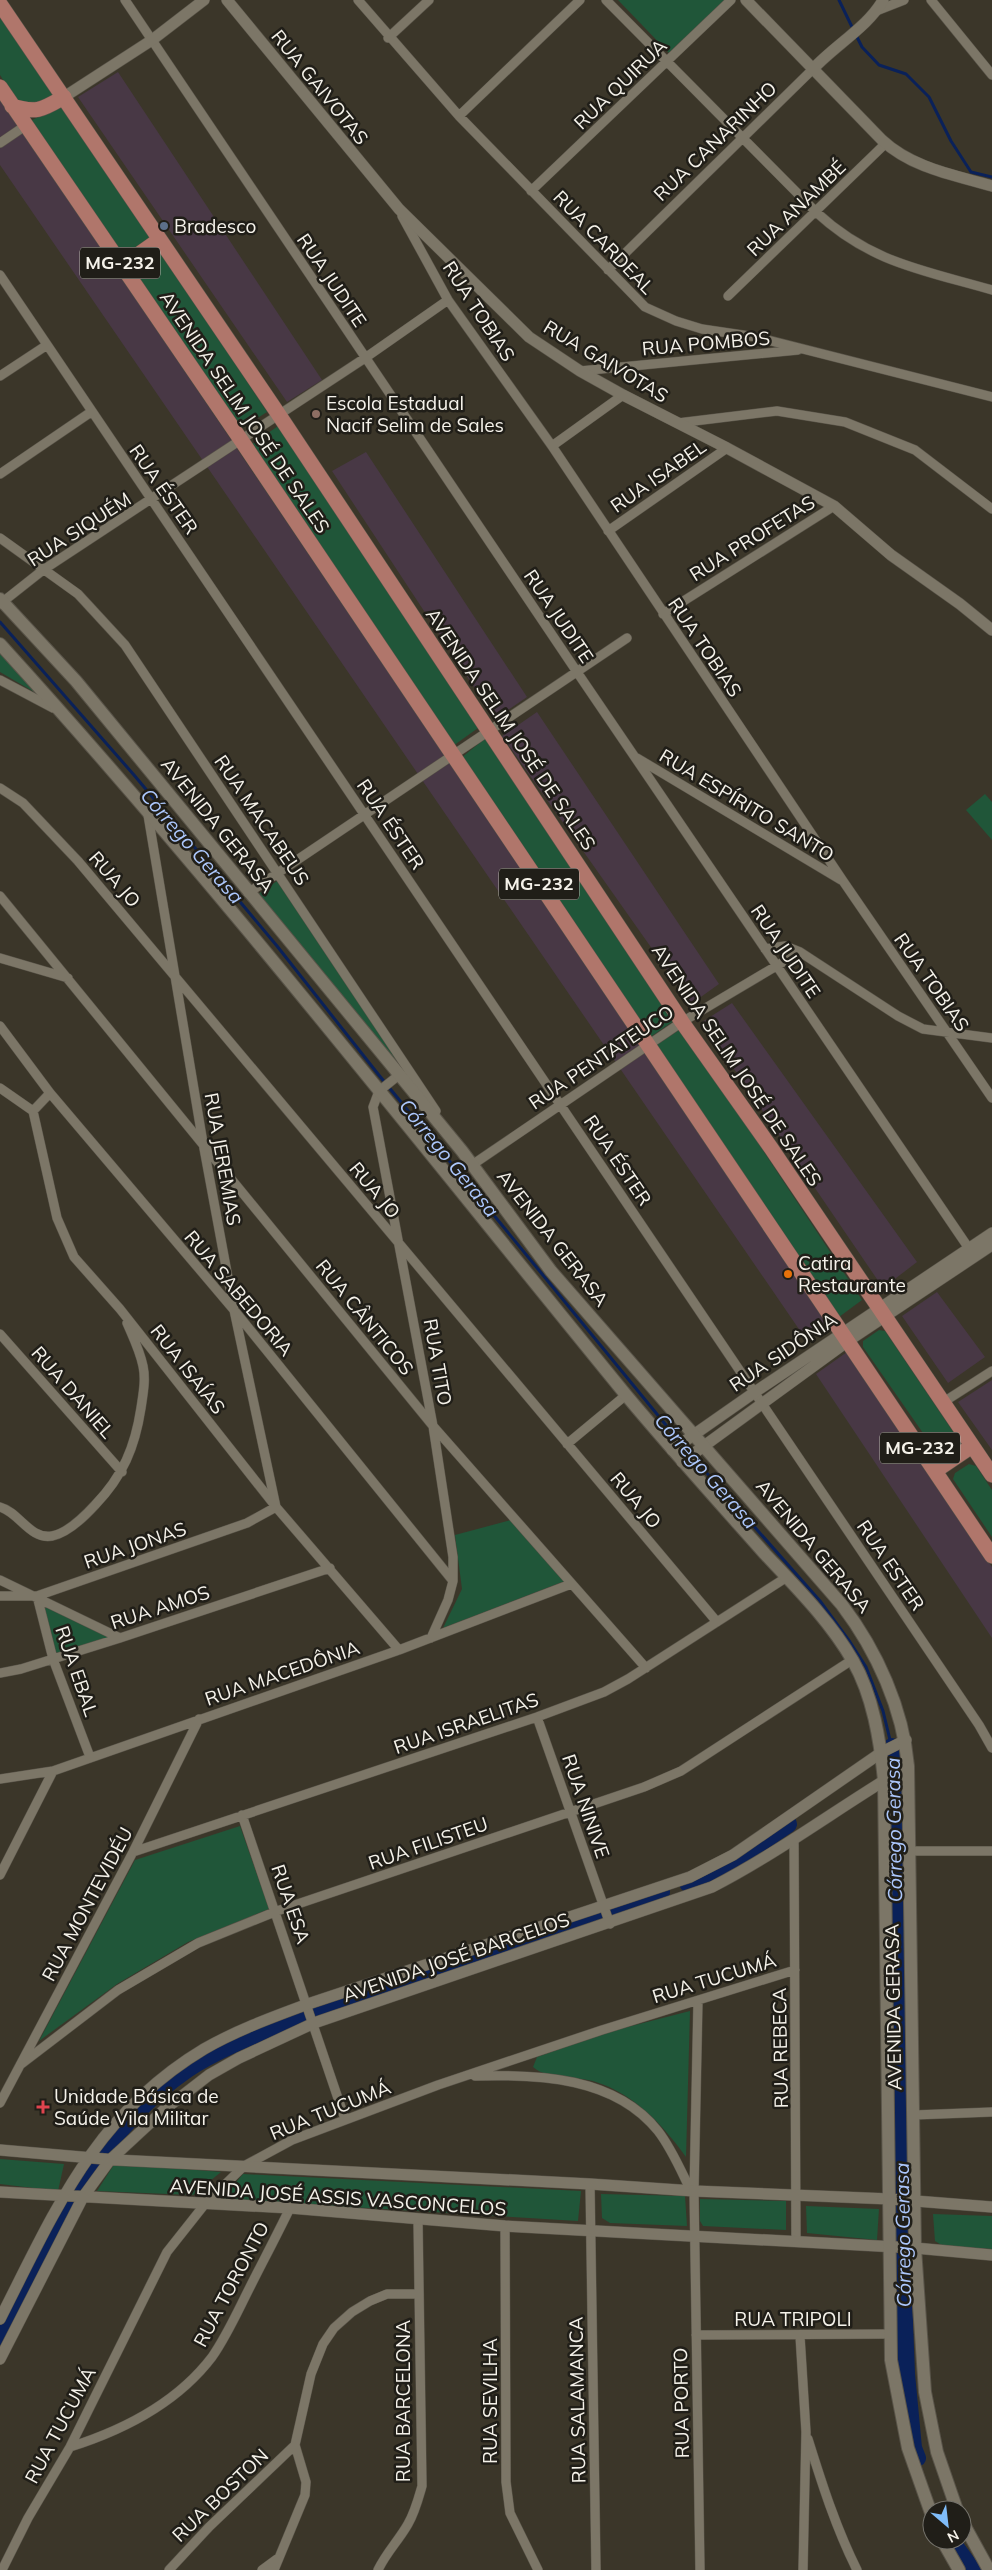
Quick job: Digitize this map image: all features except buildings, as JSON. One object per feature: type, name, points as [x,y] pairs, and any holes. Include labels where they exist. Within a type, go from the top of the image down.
[{"type":"main road","name":"AVENIDA SELIM JOSÉ DE SALES","points":[[0,4],[278,415],[682,1022],[771,1148],[992,1476]]},
{"type":"main road","name":"AVENIDA SELIM JOSÉ DE SALES","points":[[0,87],[241,440],[992,1556]]},
{"type":"main road","points":[[12,106],[27,111],[43,110],[64,97]]},
{"type":"main road","points":[[122,266],[159,240]]},
{"type":"main road","name":"AVENIDA GERASA","points":[[1,602],[76,681],[397,1076],[462,1151],[551,1271],[683,1442],[684,1460],[828,1624],[852,1660],[891,1748],[905,1768],[910,1851],[914,2115],[903,2200],[903,2248],[925,2392],[937,2452],[954,2500]]},
{"type":"main road","name":"AVENIDA GERASA","points":[[0,644],[65,716],[381,1089],[626,1395],[683,1442],[701,1447],[856,1624],[877,1661],[901,1720],[891,1748],[886,1777],[903,2200],[903,2248],[890,2334],[896,2393],[908,2448],[926,2500]]},
{"type":"main road","points":[[935,1471],[972,1446]]},
{"type":"main road","points":[[972,2539],[989,2570]]},
{"type":"main road","points":[[948,2550],[959,2570]]},
{"type":"street","name":"RUA JUDITE","points":[[125,0],[577,672],[972,1252]]},
{"type":"street","points":[[64,97],[152,40],[204,0]]},
{"type":"street","name":"RUA GAIVOTAS","points":[[227,0],[352,155],[399,209],[529,337],[580,371],[623,395],[727,448],[834,506],[891,554],[960,604],[992,630]]},
{"type":"street","name":"RUA CARDEAL","points":[[358,0],[388,38],[458,116],[644,308],[676,322],[702,329],[756,337],[992,397]]},
{"type":"street","points":[[388,38],[429,0]]},
{"type":"street","points":[[458,116],[580,0]]},
{"type":"street","points":[[606,0],[816,212],[852,241],[877,256],[992,290]]},
{"type":"street","name":"RUA QUIRUA","points":[[531,191],[731,0]]},
{"type":"street","points":[[746,0],[886,143],[920,164],[992,186]]},
{"type":"street","name":"RUA CANARINHO","points":[[608,270],[846,37],[876,11],[883,0]]},
{"type":"street","points":[[876,11],[904,0]]},
{"type":"street","points":[[931,0],[992,76]]},
{"type":"street","points":[[0,143],[25,126]]},
{"type":"street","name":"RUA ANAMBÉ","points":[[728,296],[886,143]]},
{"type":"street","name":"RUA TOBIAS","points":[[399,209],[448,300],[552,446],[843,881],[992,1098]]},
{"type":"street","name":"RUA ÉSTER","points":[[0,275],[762,1402]]},
{"type":"street","name":"RUA SIQUÉM","points":[[1,602],[43,570],[153,500],[448,300]]},
{"type":"street","points":[[0,376],[47,345]]},
{"type":"street","name":"RUA POMBOS","points":[[580,371],[805,350]]},
{"type":"street","points":[[552,446],[623,395]]},
{"type":"street","points":[[678,423],[777,411],[845,422],[915,450],[992,508]]},
{"type":"street","points":[[0,474],[91,412]]},
{"type":"street","name":"RUA ISABEL","points":[[608,531],[727,448]]},
{"type":"street","name":"RUA PROFETAS","points":[[663,614],[834,506]]},
{"type":"street","name":"RUA MACABEUS","points":[[0,538],[78,594],[125,645],[279,873],[462,1151]]},
{"type":"street","points":[[248,893],[366,816],[627,638]]},
{"type":"street","points":[[0,680],[32,695],[65,716]]},
{"type":"street","name":"RUA ESPÍRITO SANTO","points":[[635,757],[843,881]]},
{"type":"street","name":"RUA JO","points":[[0,788],[23,802],[78,860],[401,1247],[718,1622]]},
{"type":"street","name":"RUA JEREMIAS","points":[[148,814],[203,1143],[234,1310],[276,1507]]},
{"type":"street","points":[[0,896],[68,978]]},
{"type":"street","points":[[765,949],[785,946],[800,952],[898,1016],[923,1029],[949,1034],[992,1038]]},
{"type":"street","name":"RUA PENTATEUCO","points":[[472,1165],[560,1103],[682,1022],[800,952]]},
{"type":"street","points":[[0,958],[68,978]]},
{"type":"street","name":"RUA CÂNTICOS","points":[[68,978],[433,1426],[646,1668]]},
{"type":"street","name":"RUA SABEDORIA","points":[[0,1026],[50,1093],[234,1310],[453,1581]]},
{"type":"street","points":[[381,1089],[397,1076]]},
{"type":"street","points":[[0,1088],[33,1111],[50,1093]]},
{"type":"street","name":"RUA TITO","points":[[381,1089],[373,1107],[401,1247],[433,1426],[453,1557],[453,1581],[448,1600],[431,1638]]},
{"type":"street","name":"RUA ISAÍAS","points":[[33,1111],[57,1218],[74,1257],[120,1310],[276,1507],[399,1650]]},
{"type":"street","name":"RUA SIDÔNIA","points":[[683,1442],[755,1392],[845,1337],[972,1252],[992,1233]]},
{"type":"street","name":"RUA SIDÔNIA","points":[[972,1252],[992,1245]]},
{"type":"street","points":[[0,1507],[15,1515],[26,1527],[39,1534],[50,1536],[59,1533],[84,1517],[112,1488],[122,1472],[133,1448],[144,1389],[143,1367],[139,1352],[120,1310]]},
{"type":"street","name":"RUA DANIEL","points":[[0,1334],[122,1472]]},
{"type":"street","name":"RUA SIDÔNIA","points":[[684,1460],[845,1337]]},
{"type":"street","points":[[942,1403],[992,1371]]},
{"type":"street","points":[[568,1444],[626,1395]]},
{"type":"street","name":"RUA ESTER","points":[[762,1402],[979,1725],[992,1748]]},
{"type":"street","name":"RUA JONAS","points":[[0,1596],[37,1596],[247,1523],[276,1507]]},
{"type":"street","name":"RUA AMOS","points":[[0,1673],[21,1669],[120,1638],[330,1568]]},
{"type":"street","name":"RUA ISRAELITAS","points":[[133,1852],[604,1692],[646,1668],[786,1577]]},
{"type":"street","points":[[0,1580],[37,1596],[120,1638]]},
{"type":"street","name":"RUA MACEDÔNIA","points":[[0,1779],[53,1771],[399,1650],[571,1584]]},
{"type":"street","name":"RUA EBAL","points":[[37,1596],[52,1659],[90,1757]]},
{"type":"street","name":"RUA FILISTEU","points":[[20,2065],[118,1990],[198,1943],[276,1911],[644,1787],[681,1771],[852,1660]]},
{"type":"street","name":"RUA NINIVE","points":[[537,1716],[606,1915]]},
{"type":"street","name":"RUA MONTEVIDÉU","points":[[0,2104],[133,1852],[199,1719]]},
{"type":"street","name":"AVENIDA JOSÉ BARCELOS","points":[[0,2359],[74,2197],[99,2158],[209,2075],[311,2014],[606,1915],[690,1877],[733,1855],[891,1748]]},
{"type":"street","name":"AVENIDA JOSÉ BARCELOS","points":[[0,2320],[129,2107],[204,2049],[234,2034],[311,2014],[606,1915],[712,1887],[794,1838],[886,1777],[905,1768]]},
{"type":"street","points":[[0,1875],[53,1771]]},
{"type":"street","name":"RUA ESA","points":[[242,1815],[346,2119]]},
{"type":"street","name":"RUA REBECA","points":[[794,1838],[798,2197],[796,2241]]},
{"type":"street","points":[[910,1851],[992,1850]]},
{"type":"street","name":"RUA TUCUMÁ","points":[[2,2570],[28,2518],[70,2447],[167,2252],[184,2227],[244,2166],[292,2140],[346,2119],[602,2030],[796,1970]]},
{"type":"street","points":[[692,2191],[698,2000]]},
{"type":"street","points":[[522,2075],[523,2058]]},
{"type":"street","points":[[465,2077],[522,2075],[574,2082],[624,2101],[638,2111],[661,2136],[692,2191]]},
{"type":"street","points":[[914,2115],[992,2112]]},
{"type":"street","name":"AVENIDA JOSÉ ASSIS VASCONCELOS","points":[[0,2150],[99,2158],[798,2197],[903,2200],[992,2207]]},
{"type":"street","points":[[590,2184],[590,2230]]},
{"type":"street","name":"RUA PORTO","points":[[692,2191],[700,2570]]},
{"type":"street","name":"AVENIDA JOSÉ ASSIS VASCONCELOS","points":[[0,2192],[290,2208],[505,2226],[694,2234],[992,2255]]},
{"type":"street","name":"RUA TORONTO","points":[[70,2447],[119,2429],[152,2411],[174,2396],[198,2373],[212,2356],[229,2329],[290,2208]]},
{"type":"street","name":"RUA BARCELONA","points":[[378,2570],[386,2554],[407,2525],[417,2505],[422,2486],[418,2220]]},
{"type":"street","name":"RUA SEVILHA","points":[[505,2226],[506,2482],[510,2513],[538,2570]]},
{"type":"street","name":"RUA SALAMANCA","points":[[590,2230],[596,2570]]},
{"type":"street","name":"RUA BOSTON","points":[[274,2570],[305,2495],[306,2482],[295,2445],[311,2374],[323,2344],[334,2328],[352,2312],[370,2301],[387,2294],[419,2294]]},
{"type":"street","name":"RUA TRIPOLI","points":[[696,2335],[800,2336],[890,2334]]},
{"type":"street","points":[[800,2336],[806,2432],[803,2570]]},
{"type":"street","points":[[806,2432],[825,2496],[857,2570]]},
{"type":"street","name":"RUA BOSTON","points":[[168,2570],[209,2527],[295,2445]]},
{"type":"street","points":[[262,2570],[277,2559]]},
{"type":"shaded area","points":[[118,72],[322,380],[287,402],[78,97]]},
{"type":"shaded area","points":[[0,98],[828,1323],[805,1338],[0,165]]},
{"type":"shaded area","points":[[366,452],[527,697],[495,719],[332,471]]},
{"type":"shaded area","points":[[537,712],[719,984],[691,1004],[502,736]]},
{"type":"shaded area","points":[[732,1003],[917,1262],[883,1288],[702,1022]]},
{"type":"shaded area","points":[[937,1292],[985,1357],[948,1383],[902,1316]]},
{"type":"shaded area","points":[[847,1352],[992,1567],[992,1638],[816,1374]]},
{"type":"shaded area","points":[[992,1380],[992,1450],[958,1402]]},
{"type":"green space","points":[[618,0],[725,0],[669,53]]},
{"type":"green space","points":[[0,15],[54,96],[32,105],[16,100],[0,75]]},
{"type":"green space","points":[[63,105],[150,238],[122,255],[30,121]]},
{"type":"green space","points":[[159,248],[267,412],[240,429],[132,269]]},
{"type":"green space","points":[[278,426],[478,728],[453,746],[251,445]]},
{"type":"green space","points":[[0,650],[46,699],[0,672]]},
{"type":"green space","points":[[487,737],[675,1020],[649,1038],[461,758]]},
{"type":"green space","points":[[985,794],[992,802],[992,840],[966,810]]},
{"type":"green space","points":[[277,881],[428,1104],[257,895]]},
{"type":"green space","points":[[682,1028],[862,1300],[839,1317],[655,1046]]},
{"type":"green space","points":[[879,1330],[885,1331],[958,1439],[956,1446],[949,1454],[939,1456],[863,1347],[863,1341]]},
{"type":"green space","points":[[969,1464],[976,1466],[992,1490],[992,1537],[953,1479],[955,1473]]},
{"type":"green space","points":[[511,1520],[565,1581],[443,1628],[462,1589],[455,1535]]},
{"type":"green space","points":[[41,1600],[112,1637],[55,1656]]},
{"type":"green space","points":[[240,1826],[269,1909],[188,1942],[117,1984],[39,2041],[135,1860]]},
{"type":"green space","points":[[690,2011],[686,2157],[668,2133],[647,2112],[623,2094],[596,2082],[555,2076],[533,2067],[537,2057],[604,2033]]},
{"type":"green space","points":[[0,2159],[64,2164],[58,2191],[0,2184]]},
{"type":"green space","points":[[115,2163],[221,2172],[193,2195],[97,2191]]},
{"type":"green space","points":[[243,2174],[581,2191],[578,2221],[222,2199]]},
{"type":"green space","points":[[601,2194],[685,2196],[687,2226],[610,2223],[602,2218]]},
{"type":"green space","points":[[700,2199],[786,2201],[786,2230],[703,2226],[700,2221]]},
{"type":"green space","points":[[806,2206],[879,2209],[877,2240],[807,2233]]},
{"type":"green space","points":[[933,2214],[992,2216],[992,2249],[943,2246],[935,2241]]},
{"type":"waterway","points":[[839,0],[853,29]]},
{"type":"waterway","points":[[856,35],[862,47],[879,65],[906,74],[929,97],[951,141],[971,172],[992,177]]},
{"type":"waterway","name":"Córrego Gerasa","points":[[0,622],[134,775],[277,946],[378,1074],[679,1441]]},
{"type":"waterway","name":"Córrego Gerasa","points":[[683,1446],[820,1601],[850,1642],[866,1667],[883,1711],[891,1744]]},
{"type":"waterway","name":"Córrego Gerasa","points":[[892,1747],[902,2271],[906,2374],[913,2448],[917,2458]]},
{"type":"waterway","points":[[688,1883],[739,1856],[788,1824]]},
{"type":"waterway","points":[[0,2336],[77,2186],[127,2122],[155,2094],[187,2069],[221,2050],[281,2024],[661,1892]]},
{"type":"waterway","name":"Córrego Gerasa","points":[[957,2550],[972,2570]]},
{"type":"place","name":"Bradesco","points":[[164,226]]},
{"type":"place","name":"Escola Estadual Nacif Selim de Sales","points":[[316,414]]},
{"type":"place","name":"Catira Restaurante","points":[[788,1274]]},
{"type":"place","name":"Unidade Básica de Saúde Vila Militar","points":[[43,2107]]}]
